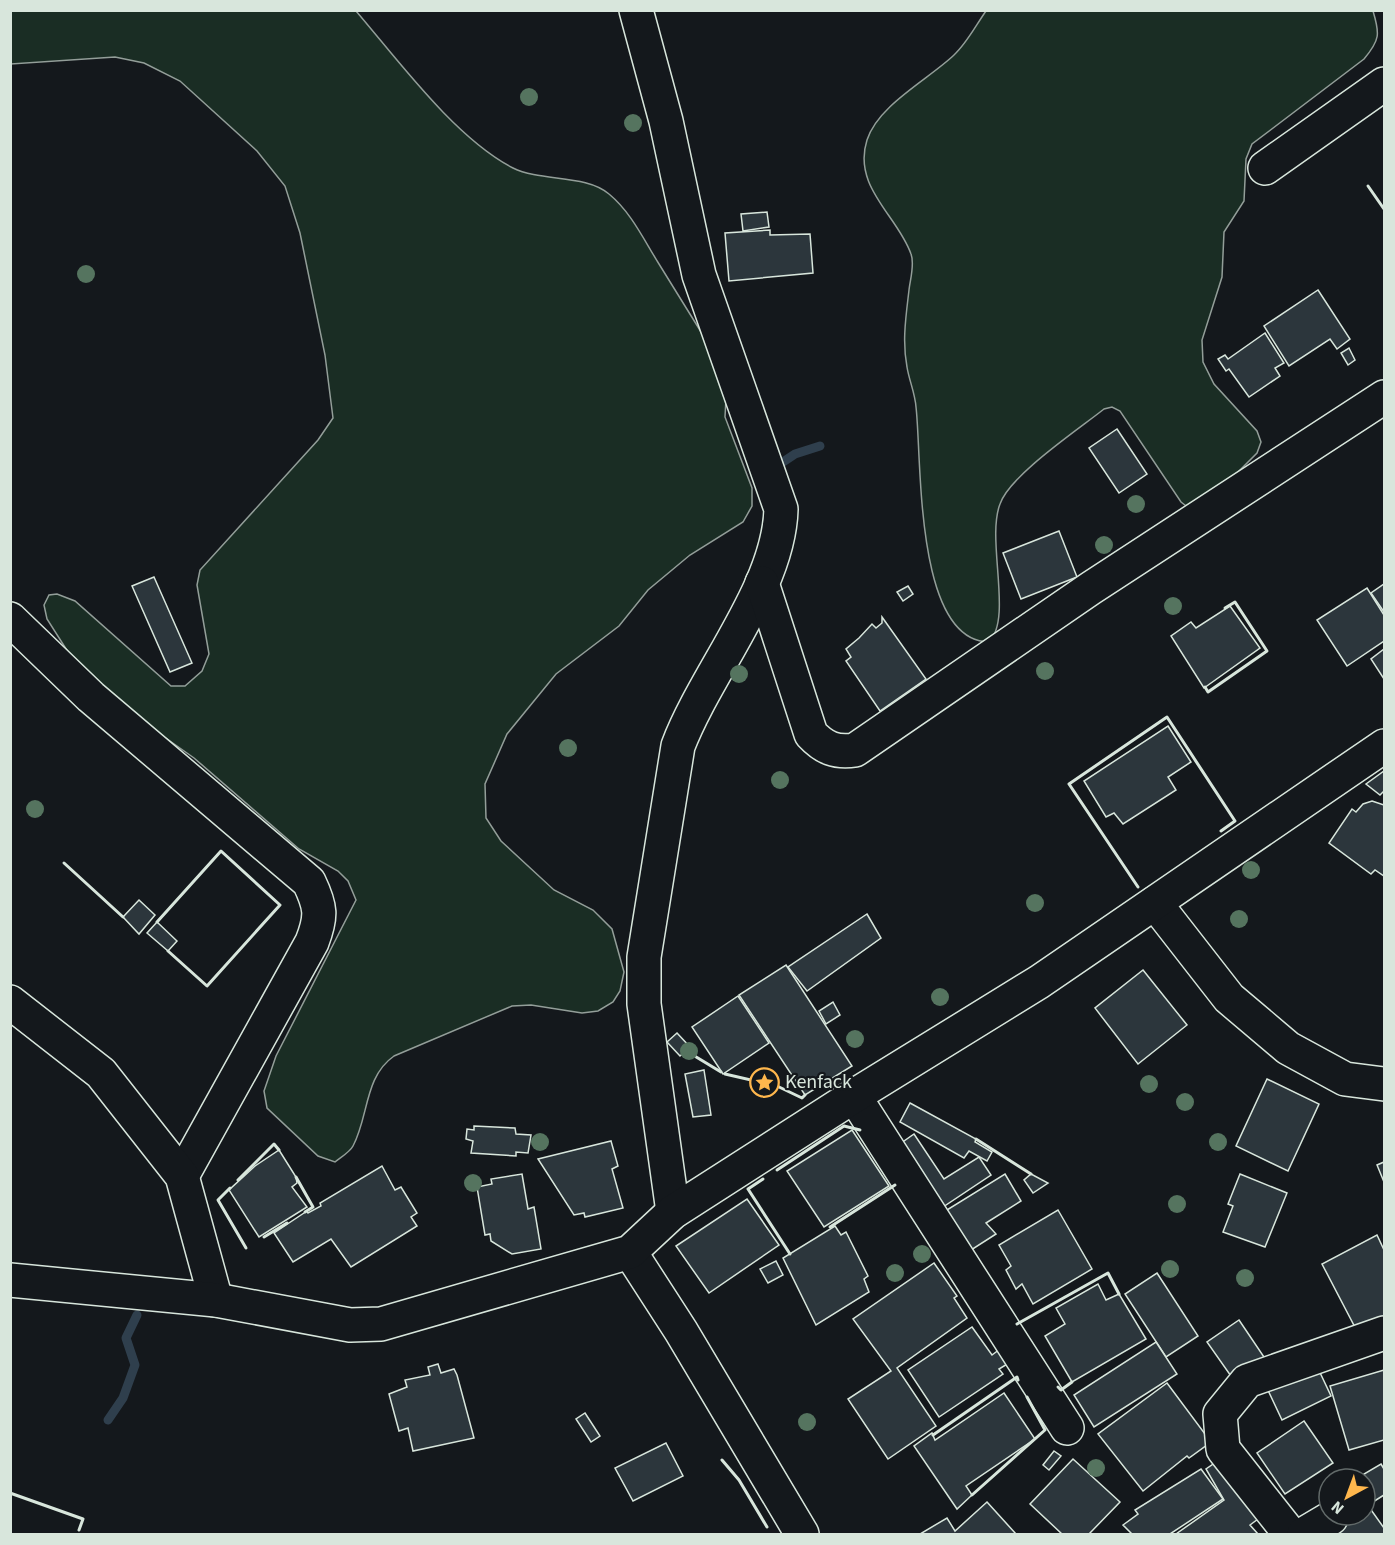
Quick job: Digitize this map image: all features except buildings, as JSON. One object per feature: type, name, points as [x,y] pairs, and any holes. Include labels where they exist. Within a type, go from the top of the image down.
[{"type":"street","points":[[636,10],[666,121],[699,275],[781,509],[781,525],[762,583],[689,717],[678,746],[644,957],[644,1004],[672,1212]]},
{"type":"street","points":[[1264,168],[1384,84]]},
{"type":"street","points":[[762,583],[811,734],[822,745],[841,752],[855,750],[1091,588],[1384,397]]},
{"type":"street","points":[[10,619],[91,697],[309,882],[319,903],[319,922],[312,942],[182,1176]]},
{"type":"street","points":[[10,1280],[216,1300],[350,1325],[381,1324],[630,1252],[672,1212],[1039,982],[1384,746]]},
{"type":"street","points":[[1155,903],[1229,998],[1288,1048],[1345,1079],[1384,1084]]},
{"type":"street","points":[[10,1002],[101,1073],[182,1176],[216,1300]]},
{"type":"street","points":[[854,1096],[1067,1428]]},
{"type":"street","points":[[630,1252],[681,1331],[802,1534]]},
{"type":"street","points":[[1290,1534],[1223,1449],[1220,1414],[1247,1381],[1384,1333]]},
{"type":"street","points":[[1304,1534],[1317,1526]]},
{"type":"green space","points":[[11,11],[356,11],[428,97],[491,155],[524,172],[588,183],[617,201],[637,227],[724,369],[727,380],[725,417],[752,488],[752,506],[743,522],[690,555],[648,590],[619,626],[556,674],[507,734],[485,784],[486,818],[501,841],[554,890],[593,910],[612,929],[624,972],[620,991],[613,1002],[598,1011],[582,1013],[531,1005],[512,1006],[394,1056],[377,1075],[353,1146],[335,1162],[318,1156],[267,1108],[264,1091],[276,1056],[356,900],[348,881],[338,871],[299,849],[194,758],[109,698],[68,652],[47,619],[44,605],[49,595],[57,594],[75,601],[171,686],[185,686],[202,671],[209,654],[197,585],[200,570],[318,440],[333,418],[325,355],[300,233],[285,186],[257,151],[180,81],[144,63],[115,57],[11,64]]},
{"type":"green space","points":[[986,11],[1373,11],[1377,26],[1376,42],[1364,59],[1252,144],[1246,159],[1244,201],[1224,232],[1222,277],[1202,340],[1203,362],[1214,384],[1257,431],[1261,442],[1257,453],[1210,500],[1190,509],[1181,502],[1120,411],[1112,407],[1104,409],[1031,466],[1006,492],[1000,504],[996,519],[999,615],[996,631],[989,642],[965,634],[947,612],[935,580],[927,543],[915,402],[905,348],[912,258],[905,240],[871,187],[864,157],[867,140],[882,115],[905,93],[959,50]]},
{"type":"waterway","points":[[774,468],[795,454],[820,446]]},
{"type":"waterway","points":[[108,1420],[123,1398],[135,1365],[126,1338],[137,1315]]},
{"type":"wall","points":[[1368,186],[1384,209]]},
{"type":"wall","points":[[1205,687],[1208,692],[1267,651],[1235,602],[1225,608]]},
{"type":"wall","points":[[1138,887],[1069,784],[1167,717],[1235,821],[1221,831]]},
{"type":"wall","points":[[157,922],[221,851],[280,905],[207,986],[168,951]]},
{"type":"wall","points":[[64,863],[123,917]]},
{"type":"wall","points":[[683,1049],[721,1072]]},
{"type":"wall","points":[[725,1074],[777,1086],[802,1098],[805,1095]]},
{"type":"wall","points":[[777,1170],[844,1126],[860,1130]]},
{"type":"wall","points":[[976,1139],[1031,1174]]},
{"type":"wall","points":[[238,1180],[274,1144],[279,1150]]},
{"type":"wall","points":[[296,1177],[313,1207],[305,1212]]},
{"type":"wall","points":[[763,1179],[748,1189],[790,1254]]},
{"type":"wall","points":[[830,1227],[895,1185]]},
{"type":"wall","points":[[230,1188],[218,1200],[246,1248]]},
{"type":"wall","points":[[264,1237],[287,1223]]},
{"type":"wall","points":[[1017,1324],[1108,1273],[1119,1294]]},
{"type":"wall","points":[[933,1435],[1017,1377],[1018,1380]]},
{"type":"wall","points":[[1058,1387],[1061,1390],[1072,1382]]},
{"type":"wall","points":[[972,1495],[1045,1430],[1027,1397]]},
{"type":"wall","points":[[722,1460],[739,1480],[767,1527]]},
{"type":"wall","points":[[10,1493],[83,1519],[79,1530]]},
{"type":"place","name":"Kenfack","points":[[764,1082]]}]
